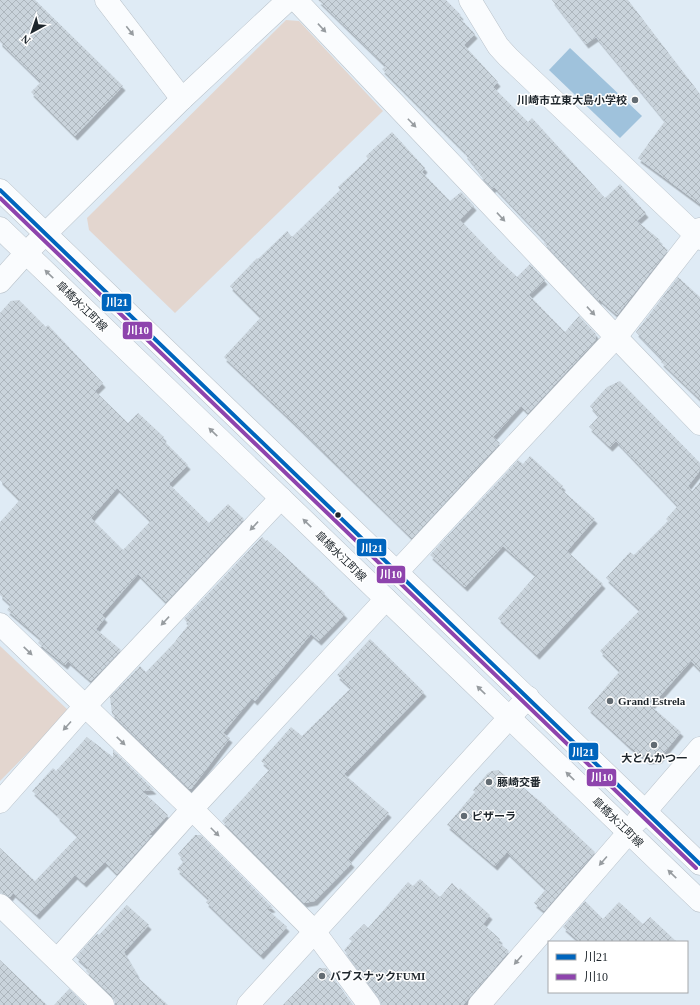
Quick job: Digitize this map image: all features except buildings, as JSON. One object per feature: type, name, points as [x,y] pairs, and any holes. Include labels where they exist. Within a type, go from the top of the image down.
[{"type":"street","points":[[106,0],[182,99]]},
{"type":"street","points":[[0,282],[26,253],[182,99],[288,0]]},
{"type":"street","points":[[296,0],[700,424]]},
{"type":"street","points":[[397,572],[616,337],[699,234],[508,57],[498,46],[470,0]]},
{"type":"street","points":[[0,190],[700,864]]},
{"type":"street","name":"皐橋水江町線","points":[[0,228],[700,901]]},
{"type":"street","points":[[0,802],[85,706],[281,498]]},
{"type":"street","points":[[57,960],[192,809],[386,599]]},
{"type":"street","points":[[0,624],[192,809],[314,931],[370,1005]]},
{"type":"street","points":[[248,1005],[528,697]]},
{"type":"street","points":[[479,1005],[629,832],[645,810],[700,748]]},
{"type":"street","points":[[0,906],[103,1005]]},
{"type":"shaded area","points":[[286,20],[299,21],[383,111],[175,313],[89,230],[87,218]]},
{"type":"shaded area","points":[[0,646],[69,711],[0,781]]},
{"type":"water","points":[[570,48],[642,116],[620,138],[549,70]]},
{"type":"transit line","name":"川21","points":[[0,190],[700,864]]},
{"type":"transit line","name":"川10","points":[[0,198],[696,868]]},
{"type":"place","name":"川崎市立東大島小学校","points":[[635,100]]},
{"type":"place","name":"Grand Estrela","points":[[610,701]]},
{"type":"place","name":"大とんかつ一","points":[[654,745]]},
{"type":"place","name":"藤崎交番","points":[[489,782]]},
{"type":"place","name":"ピザーラ","points":[[464,816]]},
{"type":"place","name":"バブスナックFUMI","points":[[322,976]]}]
